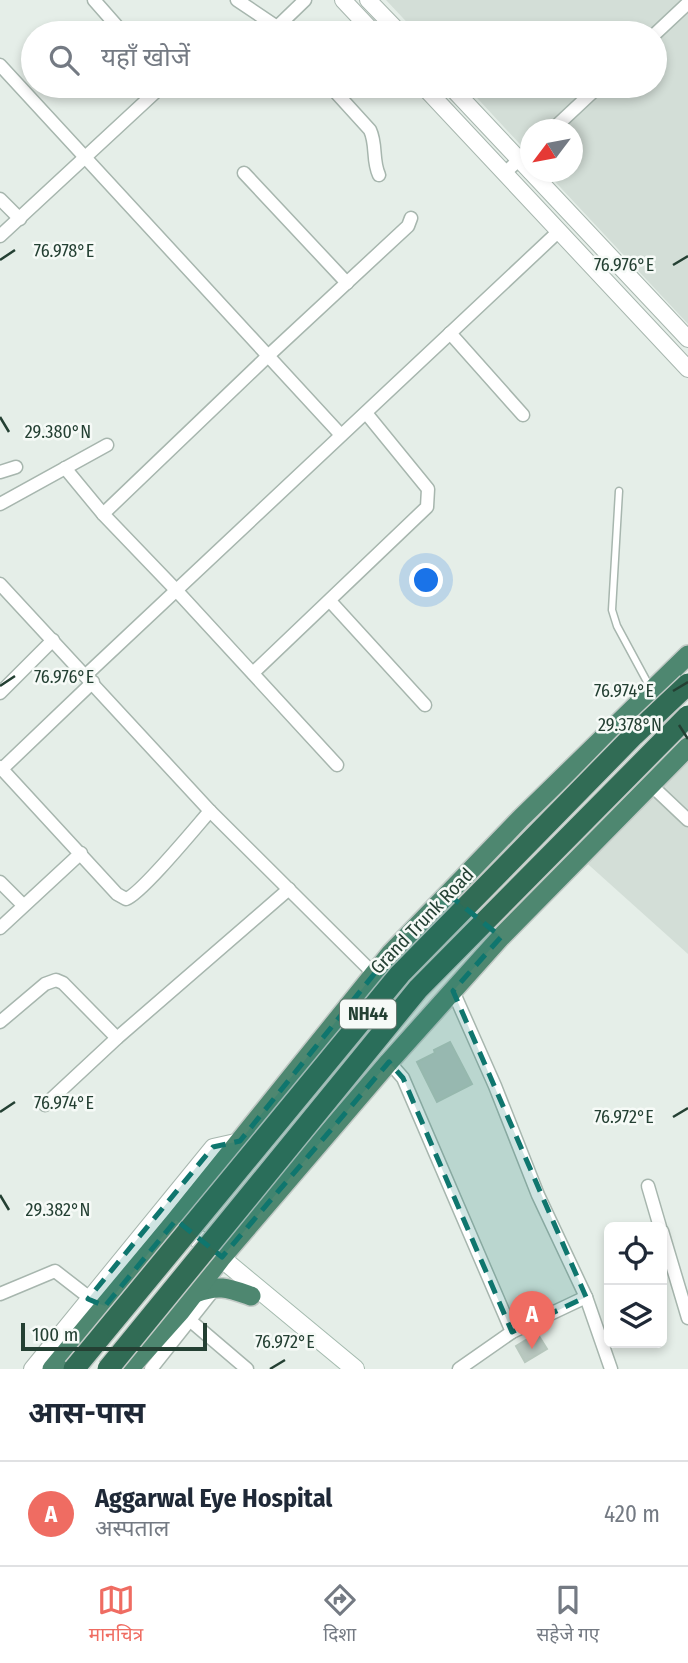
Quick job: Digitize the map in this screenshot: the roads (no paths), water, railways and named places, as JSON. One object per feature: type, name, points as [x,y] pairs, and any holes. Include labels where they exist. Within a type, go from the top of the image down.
[{"type":"highway","points":[[52,1369],[97,1302],[176,1220],[391,953],[521,818],[688,655]]},
{"type":"highway","name":"Grand Trunk Road","points":[[74,1369],[401,974],[634,735],[688,684]]},
{"type":"highway","name":"NH44","points":[[108,1369],[418,989],[688,716]]},
{"type":"highway","points":[[129,1369],[185,1316],[195,1293],[219,1262],[388,1062],[501,937],[688,747]]},
{"type":"highway","points":[[448,894],[501,937]]},
{"type":"highway","points":[[195,1293],[216,1286],[251,1296]]},
{"type":"main road","points":[[176,1220],[251,1296],[338,1369]]},
{"type":"main road","points":[[219,1262],[355,1369]]},
{"type":"street","points":[[94,0],[112,21]]},
{"type":"street","points":[[237,0],[267,21]]},
{"type":"street","points":[[288,21],[305,0]]},
{"type":"street","points":[[343,0],[363,21]]},
{"type":"street","points":[[368,0],[388,21]]},
{"type":"street","points":[[667,23],[688,3]]},
{"type":"street","points":[[0,65],[21,87]]},
{"type":"street","points":[[31,98],[341,435]]},
{"type":"street","points":[[0,236],[149,98]]},
{"type":"street","points":[[341,98],[374,139],[375,166],[379,175]]},
{"type":"street","points":[[434,98],[688,369]]},
{"type":"street","points":[[462,98],[520,155]]},
{"type":"street","points":[[564,119],[586,98]]},
{"type":"street","points":[[505,173],[520,166]]},
{"type":"street","points":[[244,173],[347,283]]},
{"type":"street","points":[[545,182],[688,339]]},
{"type":"street","points":[[0,199],[20,219]]},
{"type":"street","points":[[103,514],[408,226],[411,218]]},
{"type":"street","points":[[210,811],[130,897],[125,899],[117,894],[1,768],[176,590],[559,231]]},
{"type":"street","points":[[450,333],[523,415]]},
{"type":"street","points":[[253,673],[426,507],[428,489],[366,413]]},
{"type":"street","points":[[0,504],[107,445]]},
{"type":"street","points":[[0,472],[16,467]]},
{"type":"street","points":[[65,468],[103,514],[337,765]]},
{"type":"street","points":[[0,584],[210,811],[374,974]]},
{"type":"street","points":[[330,601],[425,705]]},
{"type":"street","points":[[0,693],[53,640]]},
{"type":"street","points":[[651,785],[688,820]]},
{"type":"street","points":[[0,928],[81,853]]},
{"type":"street","points":[[0,882],[23,905]]},
{"type":"street","points":[[45,1105],[117,1038],[289,888]]},
{"type":"street","points":[[0,1022],[45,984],[56,980],[63,983],[117,1038]]},
{"type":"street","points":[[453,991],[495,1086],[538,1195],[586,1297],[611,1369]]},
{"type":"street","points":[[388,1062],[403,1078],[512,1332]]},
{"type":"street","points":[[32,1369],[97,1302],[213,1147],[240,1141]]},
{"type":"street","points":[[648,1186],[659,1222]]},
{"type":"street","points":[[667,1249],[688,1318]]},
{"type":"street","points":[[0,1294],[55,1271],[97,1302]]},
{"type":"street","points":[[151,1369],[185,1316],[216,1286]]},
{"type":"street","points":[[458,1369],[512,1332],[586,1297]]},
{"type":"street","points":[[185,1316],[247,1369]]},
{"type":"lane","points":[[619,491],[612,610],[617,626],[652,690]]},
{"type":"place","name":"Aggarwal Eye Hospital","points":[[532,1349]]}]
